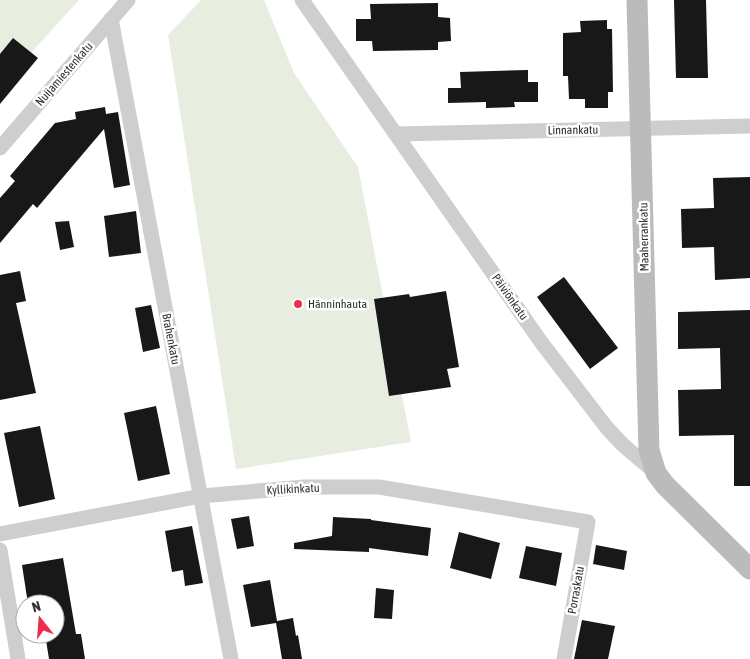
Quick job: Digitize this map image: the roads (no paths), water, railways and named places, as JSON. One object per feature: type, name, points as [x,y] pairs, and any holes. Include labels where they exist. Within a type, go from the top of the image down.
[{"type":"main road","name":"Maaherrankatu","points":[[637,0],[649,450],[656,473]]},
{"type":"main road","name":"Päiviönkatu","points":[[656,473],[665,485],[750,568]]},
{"type":"street","name":"Nuijamiestenkatu","points":[[0,148],[128,0]]},
{"type":"street","name":"Päiviönkatu","points":[[302,0],[541,342],[607,428],[623,445],[656,473]]},
{"type":"street","name":"Brahenkatu","points":[[111,19],[232,659]]},
{"type":"street","name":"Linnankatu","points":[[397,134],[750,126]]},
{"type":"street","name":"Kyllikinkatu","points":[[0,534],[201,496],[304,487],[379,488],[588,522]]},
{"type":"street","name":"Porraskatu","points":[[564,659],[588,522]]},
{"type":"street","points":[[0,550],[18,659]]},
{"type":"place","name":"Hänninhauta","points":[[298,304]]}]
